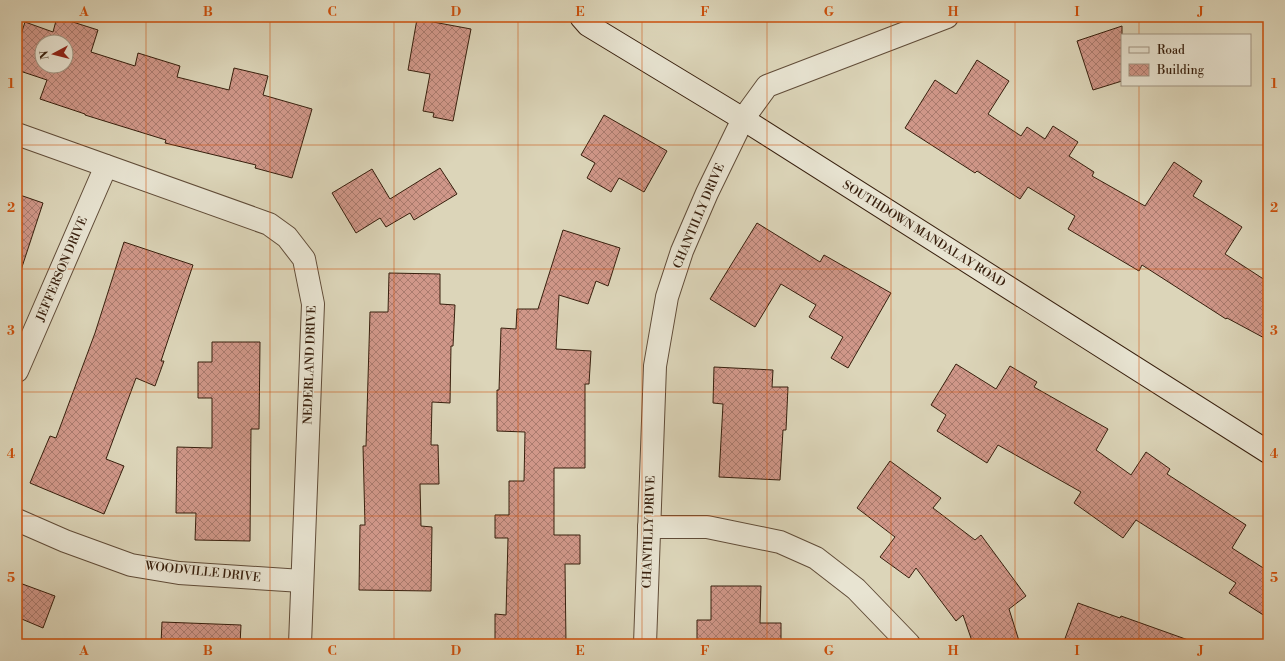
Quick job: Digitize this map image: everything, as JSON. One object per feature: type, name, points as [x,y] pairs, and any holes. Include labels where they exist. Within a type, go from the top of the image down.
[{"type":"street","name":"SOUTHDOWN MANDALAY ROAD","points":[[581,17],[588,25],[743,119],[1268,452]]},
{"type":"street","name":"CHANTILLY DRIVE","points":[[645,644],[655,366],[667,297],[682,251],[707,193],[743,119],[768,86],[947,17]]},
{"type":"street","name":"NEDERLAND DRIVE","points":[[17,134],[269,224],[287,237],[304,259],[313,304],[300,644]]},
{"type":"street","name":"JEFFERSON DRIVE","points":[[17,371],[106,166]]},
{"type":"street","name":"WOODVILLE DRIVE","points":[[17,520],[65,541],[130,565],[179,573],[302,581]]},
{"type":"street","points":[[649,527],[707,527],[780,542],[816,558],[856,589],[908,644]]},
{"type":"building","points":[[57,17],[98,30],[91,52],[135,66],[138,53],[180,66],[177,77],[229,90],[234,68],[268,76],[263,95],[312,109],[292,178],[255,168],[256,165],[165,143],[166,140],[85,115],[40,99],[47,80],[17,70],[17,47],[25,22],[53,32]]},
{"type":"building","points":[[417,19],[471,29],[453,121],[433,117],[434,113],[423,111],[430,74],[408,70]]},
{"type":"building","points":[[1122,26],[1121,81],[1093,90],[1077,41]]},
{"type":"building","points":[[977,60],[1009,81],[988,114],[1021,136],[1027,127],[1045,139],[1053,126],[1078,142],[1069,156],[1094,172],[1092,176],[1145,206],[1174,162],[1202,181],[1193,196],[1242,227],[1225,254],[1268,282],[1268,340],[1227,318],[1226,319],[1142,265],[1139,271],[1068,229],[1075,216],[1028,187],[1020,199],[977,171],[975,173],[905,128],[935,80],[956,94]]},
{"type":"building","points":[[604,115],[667,151],[644,192],[619,178],[611,192],[587,178],[595,163],[581,155]]},
{"type":"building","points":[[440,168],[457,194],[414,220],[410,213],[386,227],[380,218],[356,233],[332,193],[372,169],[390,199]]},
{"type":"building","points":[[17,194],[43,203],[21,270],[17,269]]},
{"type":"building","points":[[757,223],[820,262],[824,255],[891,293],[848,368],[831,358],[843,337],[809,317],[816,305],[781,284],[755,327],[710,299]]},
{"type":"building","points":[[563,230],[620,248],[608,286],[596,281],[588,304],[559,295],[556,349],[591,351],[589,384],[585,384],[585,468],[554,468],[554,535],[580,535],[580,564],[565,564],[566,644],[505,644],[505,641],[495,641],[495,614],[506,615],[508,538],[495,538],[495,515],[509,515],[509,481],[524,481],[525,432],[497,431],[497,390],[499,390],[501,328],[516,329],[517,309],[538,309]]},
{"type":"building","points":[[124,242],[193,265],[161,361],[164,361],[155,386],[136,378],[106,459],[124,466],[104,514],[30,483],[50,436],[56,438],[95,333]]},
{"type":"building","points":[[389,273],[440,274],[440,304],[455,305],[453,346],[451,346],[450,403],[432,402],[431,445],[438,445],[439,484],[420,484],[421,526],[432,527],[431,591],[359,590],[360,525],[365,525],[363,446],[366,446],[370,312],[388,312]]},
{"type":"building","points":[[212,342],[260,342],[259,429],[251,429],[250,541],[195,540],[196,513],[176,513],[177,447],[212,448],[212,398],[198,398],[198,362],[212,362]]},
{"type":"building","points":[[956,364],[996,389],[1010,366],[1037,382],[1034,387],[1108,429],[1096,450],[1131,475],[1146,452],[1170,469],[1167,474],[1246,525],[1232,548],[1268,571],[1268,618],[1229,593],[1236,583],[1136,520],[1123,538],[1074,503],[1081,492],[998,445],[987,463],[937,431],[946,415],[931,405]]},
{"type":"building","points":[[714,367],[773,370],[772,387],[788,387],[786,430],[783,430],[780,480],[719,477],[723,404],[713,403]]},
{"type":"building","points":[[890,461],[941,498],[933,508],[975,540],[981,535],[1026,596],[1009,609],[1020,644],[973,644],[963,615],[956,621],[916,568],[909,578],[880,557],[895,537],[857,508]]},
{"type":"building","points":[[17,582],[55,596],[43,628],[17,617]]},
{"type":"building","points":[[711,586],[761,586],[760,623],[781,623],[781,644],[697,644],[697,620],[711,620]]},
{"type":"building","points":[[1078,603],[1120,618],[1121,616],[1191,641],[1190,644],[1063,644]]},
{"type":"building","points":[[162,622],[241,625],[240,644],[161,644]]}]
